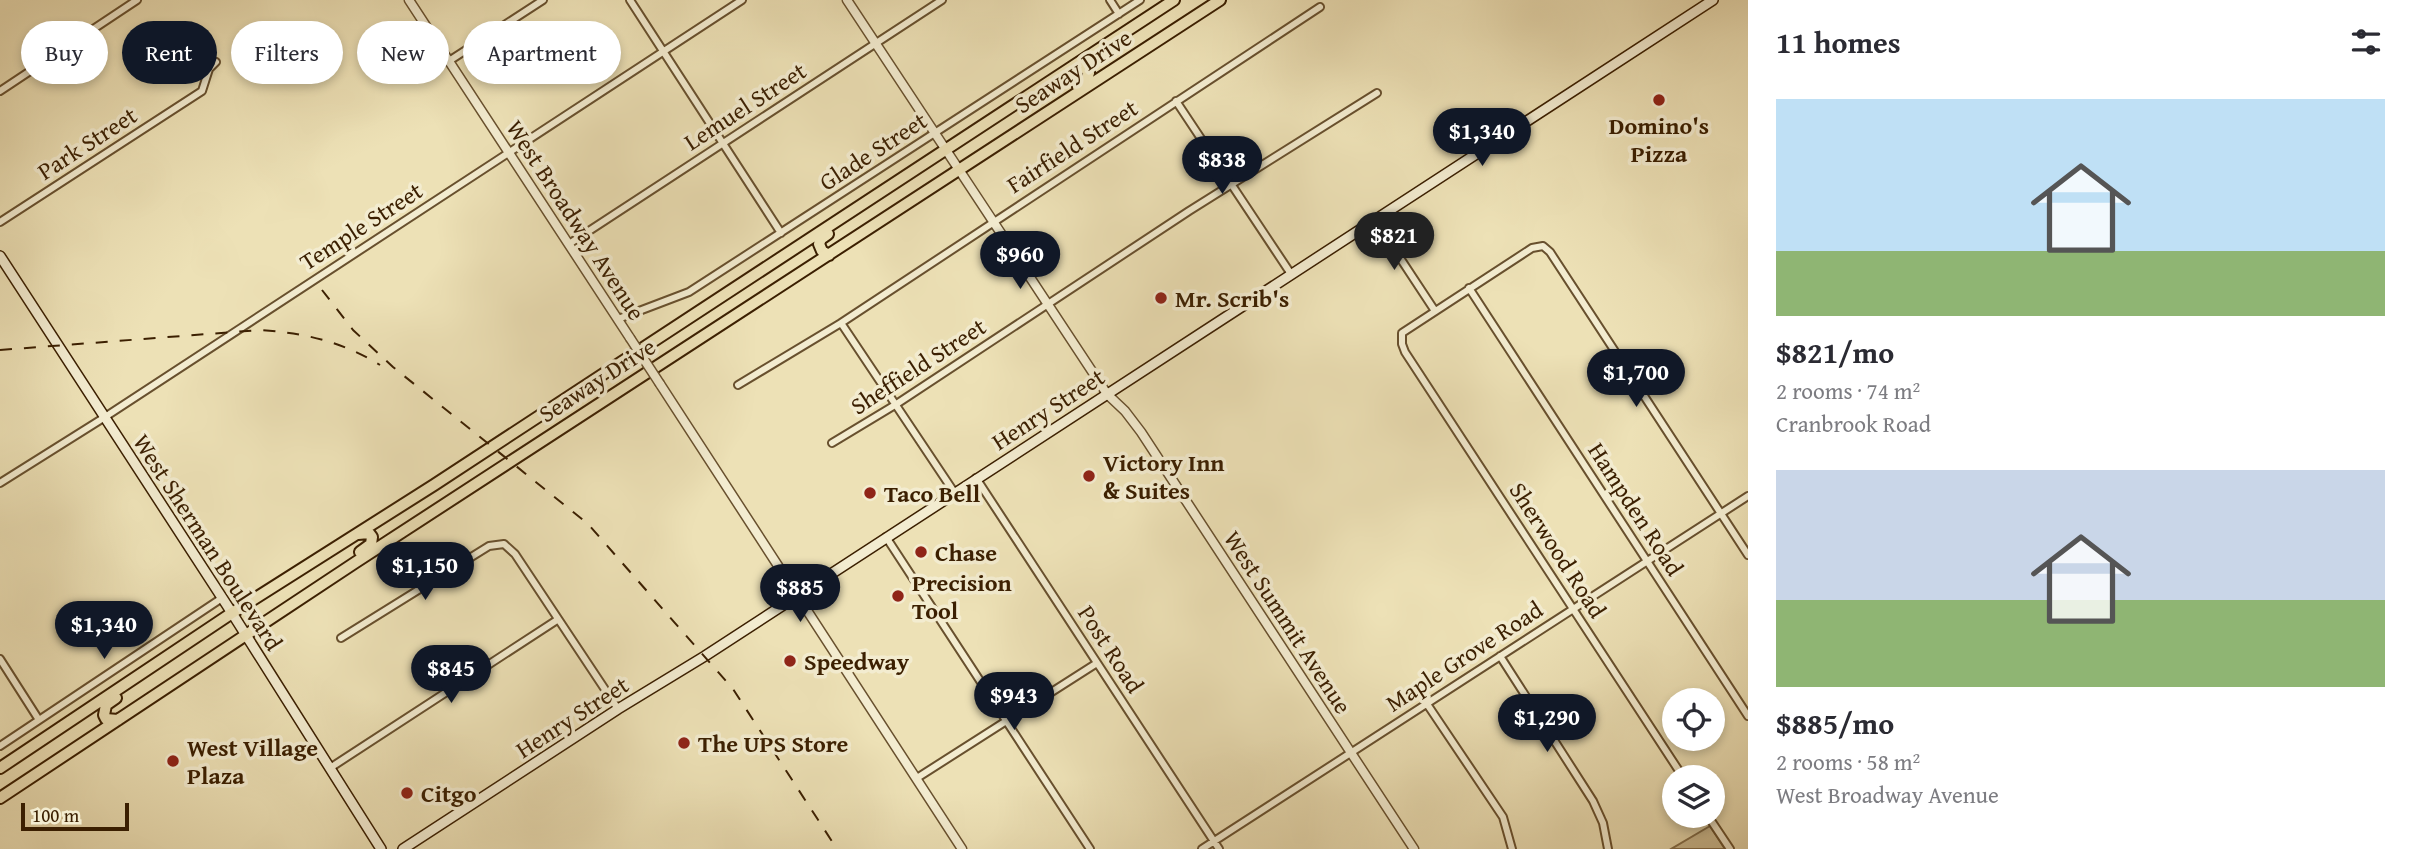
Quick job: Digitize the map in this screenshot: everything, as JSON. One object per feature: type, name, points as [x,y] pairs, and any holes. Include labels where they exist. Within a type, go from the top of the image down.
[{"type":"highway","name":"Seaway Drive","points":[[0,768],[228,616],[947,151],[1174,0]]},
{"type":"highway","name":"Seaway Drive","points":[[0,798],[1220,0]]},
{"type":"highway","points":[[979,157],[992,143],[1089,78],[1088,69],[1070,68]]},
{"type":"highway","points":[[829,254],[819,248],[821,239],[947,151]]},
{"type":"highway","points":[[261,626],[269,613],[371,544],[372,537],[369,533],[357,534]]},
{"type":"highway","points":[[118,720],[106,719],[103,709],[106,705],[213,634],[228,616]]},
{"type":"main road","name":"Henry Street","points":[[403,849],[618,709],[705,656],[1713,0]]},
{"type":"main road","name":"West Sherman Boulevard","points":[[0,257],[222,598],[228,616],[246,636],[381,849]]},
{"type":"street","points":[[0,91],[138,0]]},
{"type":"street","name":"West Broadway Avenue","points":[[409,0],[423,21]]},
{"type":"street","points":[[449,61],[543,0]]},
{"type":"street","points":[[630,0],[781,233]]},
{"type":"street","name":"Temple Street","points":[[0,483],[741,0]]},
{"type":"street","name":"West Summit Avenue","points":[[847,0],[1047,306],[1107,394],[1141,432],[1414,849]]},
{"type":"street","name":"Lemuel Street","points":[[569,244],[942,0]]},
{"type":"street","points":[[1110,0],[1119,14]]},
{"type":"street","name":"Glade Street","points":[[618,319],[689,292],[1140,0]]},
{"type":"street","name":"Fairfield Street","points":[[738,385],[841,323],[1320,7]]},
{"type":"street","name":"West Broadway Avenue","points":[[449,61],[962,849]]},
{"type":"street","name":"Park Street","points":[[0,222],[202,91],[204,84]]},
{"type":"street","name":"Sheffield Street","points":[[832,443],[895,405],[1189,211],[1377,93]]},
{"type":"street","points":[[1176,101],[1291,274]]},
{"type":"street","points":[[1375,220],[1435,311],[1532,248],[1543,246],[1550,252],[1748,555]]},
{"type":"street","name":"Hampden Road","points":[[1469,288],[1748,716]]},
{"type":"street","name":"Sherwood Road","points":[[1435,311],[1407,328],[1402,333],[1402,344],[1675,765]]},
{"type":"street","points":[[841,323],[954,492]]},
{"type":"street","name":"Post Road","points":[[976,478],[1219,849]]},
{"type":"street","name":"Maple Grove Road","points":[[1202,849],[1748,496]]},
{"type":"street","points":[[886,537],[1090,849]]},
{"type":"street","points":[[341,639],[488,546],[504,544],[515,554],[618,709]]},
{"type":"street","points":[[0,746],[222,598]]},
{"type":"street","points":[[330,768],[557,620]]},
{"type":"street","points":[[1500,656],[1593,801],[1603,823],[1608,849]]},
{"type":"street","points":[[0,660],[39,720]]},
{"type":"street","points":[[917,778],[1097,663]]},
{"type":"street","points":[[1427,704],[1503,817],[1512,849]]},
{"type":"street","points":[[1716,828],[1730,849]]},
{"type":"shaded area","points":[[1707,828],[1711,828],[1725,849],[1671,849]]},
{"type":"railway","points":[[322,290],[353,330],[393,367],[588,524],[733,689],[837,849]]},
{"type":"railway","points":[[0,350],[260,330],[292,333],[336,344],[380,365]]},
{"type":"place","name":"Domino's Pizza","points":[[1659,100]]},
{"type":"place","name":"Mr. Scrib's","points":[[1161,298]]},
{"type":"place","name":"Victory Inn & Suites","points":[[1089,476]]},
{"type":"place","name":"Taco Bell","points":[[870,493]]},
{"type":"place","name":"Chase","points":[[921,552]]},
{"type":"place","name":"Precision Tool","points":[[898,596]]},
{"type":"place","name":"Speedway","points":[[790,661]]},
{"type":"place","name":"The UPS Store","points":[[684,743]]},
{"type":"place","name":"West Village Plaza","points":[[173,761]]},
{"type":"place","name":"Citgo","points":[[407,793]]}]
